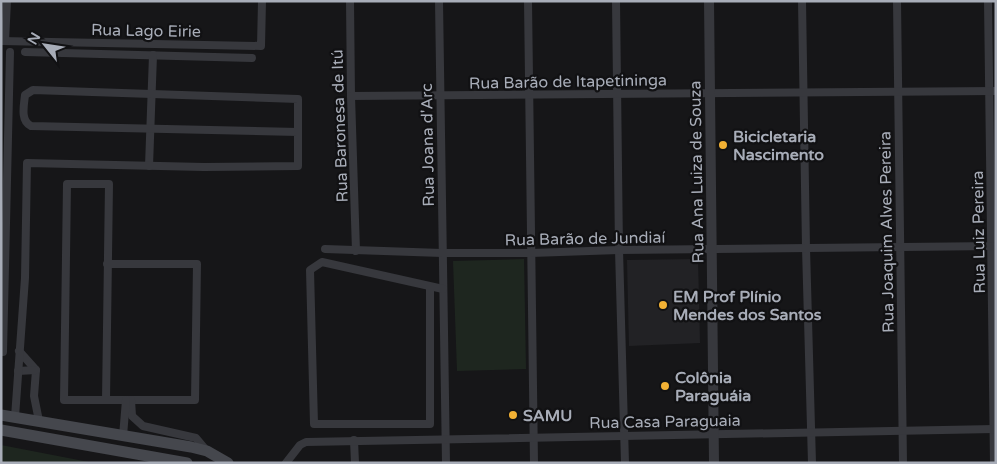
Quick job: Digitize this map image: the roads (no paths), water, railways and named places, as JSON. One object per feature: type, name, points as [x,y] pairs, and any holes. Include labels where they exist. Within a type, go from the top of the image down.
[{"type":"main road","points":[[7,414],[206,451],[228,463]]},
{"type":"main road","points":[[1,430],[187,463]]},
{"type":"main road","points":[[93,446],[96,431]]},
{"type":"street","points":[[3,41],[7,1]]},
{"type":"street","name":"Rua Lago Eirie","points":[[3,41],[261,46],[262,1]]},
{"type":"street","name":"Rua Baronesa de Itú","points":[[350,1],[356,251]]},
{"type":"street","name":"Rua Joana d'Arc","points":[[439,1],[446,463]]},
{"type":"street","points":[[528,1],[534,463]]},
{"type":"street","points":[[616,1],[619,250],[625,463]]},
{"type":"street","name":"Rua Ana Luiza de Souza","points":[[709,1],[714,463]]},
{"type":"street","points":[[802,1],[812,463]]},
{"type":"street","name":"Rua Joaquim Alves Pereira","points":[[897,1],[902,463]]},
{"type":"street","name":"Rua Luiz Pereira","points":[[988,1],[993,91],[994,463]]},
{"type":"street","points":[[1,352],[3,352],[5,122],[10,52]]},
{"type":"street","points":[[26,52],[252,58]]},
{"type":"street","points":[[149,166],[153,55]]},
{"type":"street","points":[[7,414],[18,371],[25,278],[27,163],[149,166],[298,166],[298,132],[298,99],[33,90],[25,95],[24,118],[27,124],[31,126],[298,132]]},
{"type":"street","name":"Rua Barão de Itapetininga","points":[[351,96],[993,91]]},
{"type":"street","points":[[106,400],[107,264],[108,184],[67,184],[64,400],[106,400],[128,400],[194,400],[197,264],[107,264]]},
{"type":"street","name":"Rua Barão de Jundiaí","points":[[325,249],[531,253],[619,250],[994,246]]},
{"type":"street","points":[[430,287],[430,424],[314,424],[310,270],[312,267],[322,262],[443,289]]},
{"type":"street","points":[[19,350],[36,370],[34,396],[39,421]]},
{"type":"street","points":[[18,371],[36,370]]},
{"type":"street","points":[[123,436],[128,400]]},
{"type":"street","points":[[128,400],[132,416],[143,426],[196,438],[206,451]]},
{"type":"street","name":"Rua Casa Paraguaia","points":[[286,463],[300,445],[306,442],[994,429]]},
{"type":"street","points":[[354,440],[355,463]]},
{"type":"place","name":"Bicicletaria Nascimento","points":[[723,145]]},
{"type":"place","name":"EM Prof Plínio Mendes dos Santos","points":[[663,305]]},
{"type":"place","name":"Colônia Paraguáia","points":[[665,386]]},
{"type":"place","name":"SAMU","points":[[513,415]]}]
